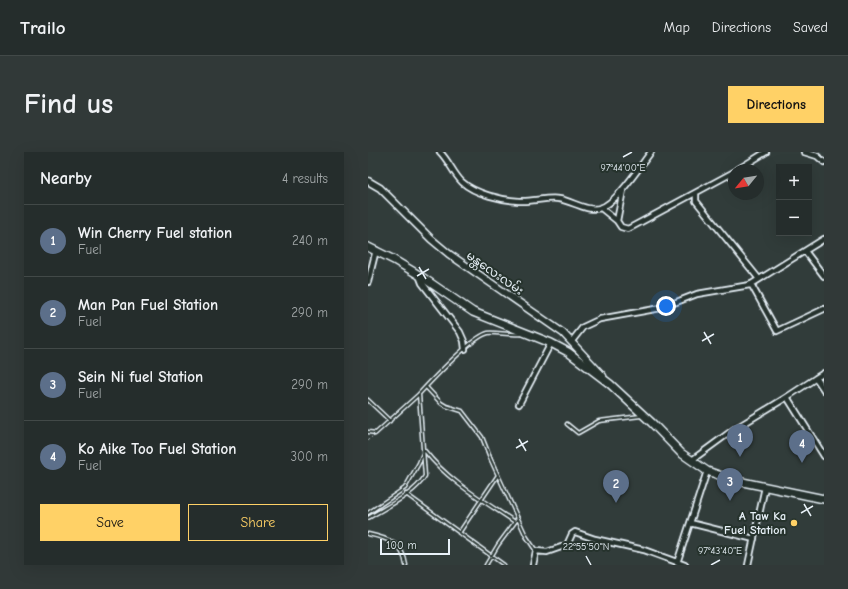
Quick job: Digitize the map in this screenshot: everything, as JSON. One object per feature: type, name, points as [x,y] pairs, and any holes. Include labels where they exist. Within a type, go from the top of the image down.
[{"type":"main road","name":"မန္တလေးလမ်း","points":[[368,181],[380,188],[431,239],[449,254],[563,333],[610,384]]},
{"type":"main road","points":[[368,247],[376,250],[418,275],[473,312],[530,334],[568,352],[610,384],[681,453],[706,471],[721,477],[824,499]]},
{"type":"street","points":[[440,152],[462,181],[475,190],[491,196],[519,201],[558,198],[593,209],[601,208],[610,203],[624,188],[651,152]]},
{"type":"street","points":[[747,164],[766,152]]},
{"type":"street","points":[[804,152],[818,154],[824,162]]},
{"type":"street","points":[[601,208],[617,220],[621,226],[628,229],[728,175]]},
{"type":"street","points":[[617,220],[624,188]]},
{"type":"street","points":[[696,193],[696,201]]},
{"type":"street","points":[[687,198],[696,201],[759,279]]},
{"type":"street","points":[[572,341],[583,327],[600,319],[662,308],[697,294],[751,284],[824,239]]},
{"type":"street","points":[[368,282],[376,250]]},
{"type":"street","points":[[804,251],[824,276]]},
{"type":"street","points":[[418,275],[422,284],[460,332],[464,341],[465,349]]},
{"type":"street","points":[[751,284],[777,330],[824,309]]},
{"type":"street","points":[[519,404],[551,343]]},
{"type":"street","points":[[692,460],[733,430],[824,373]]},
{"type":"street","points":[[816,378],[824,390]]},
{"type":"street","points":[[786,397],[824,456]]},
{"type":"street","points":[[677,564],[706,471]]},
{"type":"street","points":[[748,565],[765,487]]},
{"type":"street","points":[[690,523],[754,539]]},
{"type":"street","points":[[534,565],[536,551],[547,552],[567,545],[572,534],[575,532],[644,550],[677,564],[686,565]]},
{"type":"lane","points":[[368,432],[375,433],[390,421],[478,338],[488,332],[510,335],[530,334]]},
{"type":"lane","points":[[426,387],[441,403],[462,411],[482,438],[526,536],[536,551]]},
{"type":"lane","points":[[368,518],[406,494],[422,482],[425,476],[419,394]]},
{"type":"lane","points":[[368,400],[390,421]]},
{"type":"lane","points":[[567,424],[578,433],[599,421],[644,416]]},
{"type":"lane","points":[[424,450],[434,464],[515,522]]},
{"type":"lane","points":[[368,514],[405,488],[419,463],[424,450]]},
{"type":"lane","points":[[458,533],[498,475]]},
{"type":"lane","points":[[406,494],[504,565]]},
{"type":"lane","points":[[486,565],[518,518]]},
{"type":"lane","points":[[368,534],[384,537],[391,541],[400,549],[406,565]]},
{"type":"path","points":[[368,440],[375,433]]},
{"type":"place","name":"Win Cherry Fuel station","points":[[740,457]]},
{"type":"place","name":"Ko Aike Too Fuel Station","points":[[802,463]]},
{"type":"place","name":"Sein Ni fuel Station","points":[[730,501]]},
{"type":"place","name":"Man Pan Fuel Station","points":[[616,503]]},
{"type":"place","name":"A Taw Ka Fuel Station","points":[[794,523]]}]
